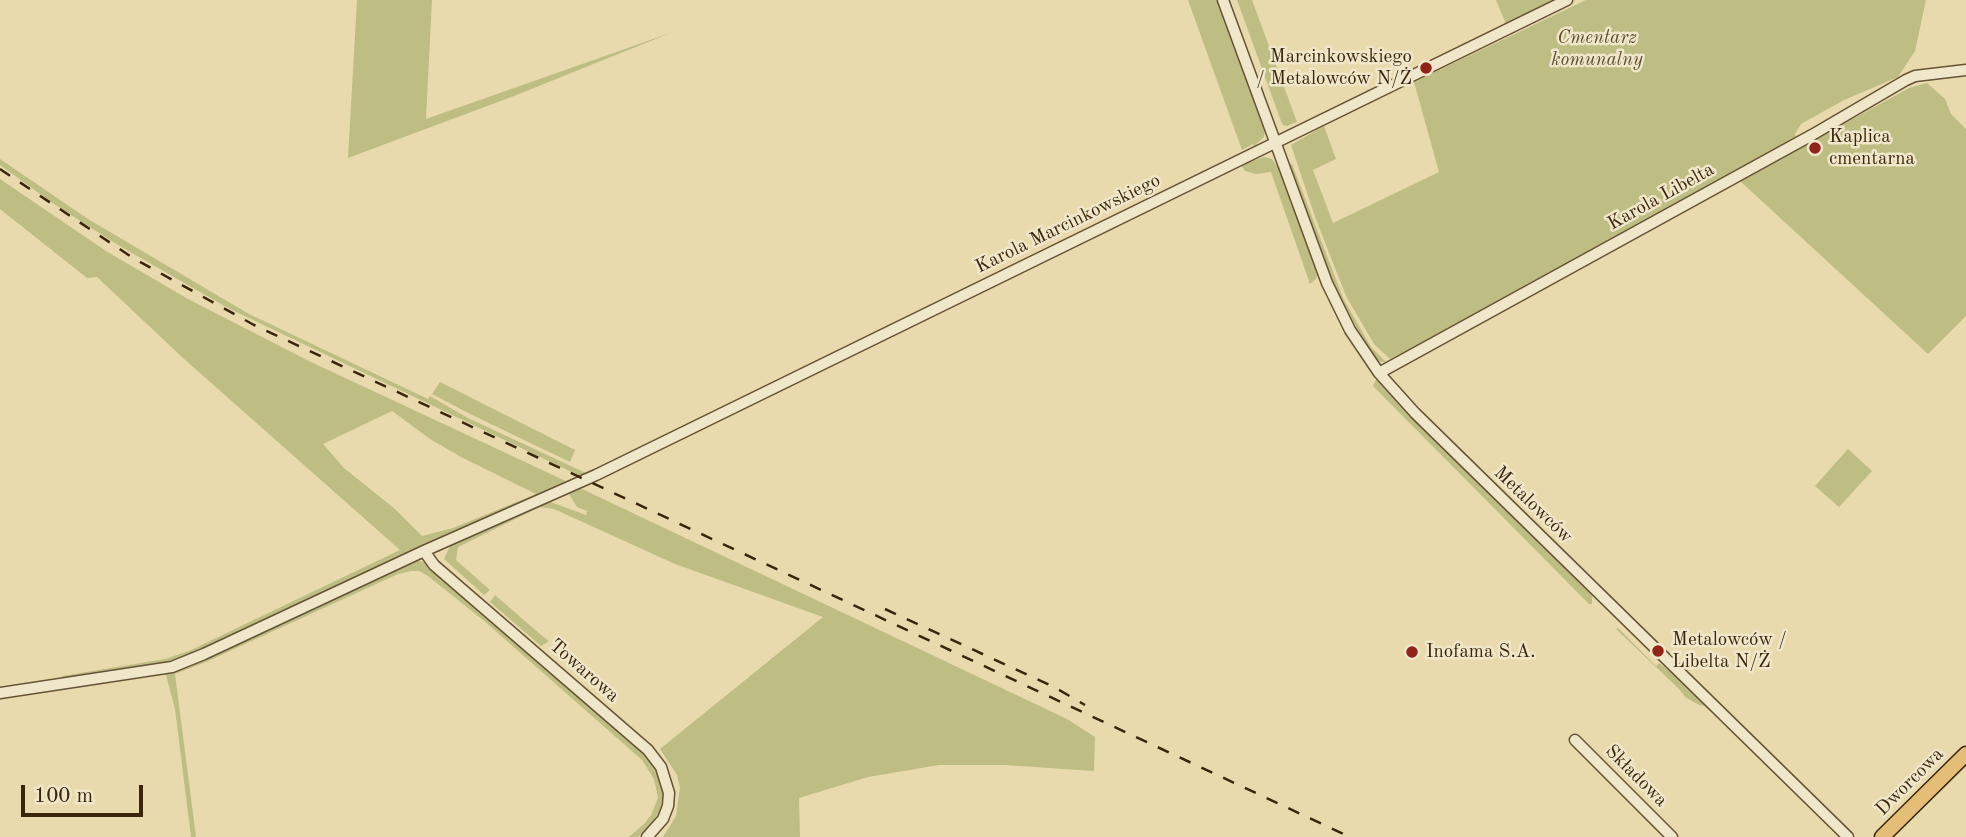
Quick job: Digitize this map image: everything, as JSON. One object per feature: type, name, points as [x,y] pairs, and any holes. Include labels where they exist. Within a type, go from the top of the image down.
[{"type":"main road","name":"Dworcowa","points":[[1882,837],[1966,754]]},
{"type":"main road","name":"Dworcowa","points":[[1895,837],[1966,766]]},
{"type":"street","name":"Metalowców","points":[[1223,0],[1327,283],[1350,330],[1379,373],[1424,422],[1848,837]]},
{"type":"street","name":"Karola Marcinkowskiego","points":[[0,693],[172,667],[187,661],[424,551],[584,481],[1567,0]]},
{"type":"street","name":"Karola Libelta","points":[[1379,373],[1812,135],[1906,80],[1915,76],[1966,70]]},
{"type":"street","name":"Towarowa","points":[[424,551],[434,565],[648,750],[661,767],[670,793],[663,819],[647,837]]},
{"type":"street","name":"Składowa","points":[[1574,740],[1672,837]]},
{"type":"green space","points":[[357,0],[432,0],[426,119],[673,32],[514,96],[348,158]]},
{"type":"green space","points":[[1188,0],[1218,0],[1265,129],[1264,137],[1254,146],[1253,144],[1242,150]]},
{"type":"green space","points":[[1237,0],[1252,0],[1297,122],[1287,126],[1281,121]]},
{"type":"green space","points":[[1496,0],[1554,0],[1506,24]]},
{"type":"green space","name":"Cmentarz komunalny","points":[[1586,0],[1926,0],[1915,51],[1898,77],[1844,100],[1801,124],[1796,137],[1454,327],[1390,359],[1374,344],[1346,296],[1291,145],[1324,126],[1336,159],[1313,170],[1333,223],[1439,172],[1414,82]]},
{"type":"green space","points":[[1927,83],[1945,99],[1951,114],[1966,129],[1966,316],[1928,354],[1740,181],[1909,88]]},
{"type":"green space","points":[[1264,157],[1272,159],[1280,170],[1318,273],[1310,284],[1271,172],[1256,174],[1245,171],[1241,165]]},
{"type":"green space","points":[[0,159],[88,219],[249,314],[428,399],[430,396],[468,418],[588,474],[582,477],[228,308],[118,245],[54,204],[0,165]]},
{"type":"green space","points":[[1292,164],[1343,298],[1371,347],[1386,362],[1380,362],[1374,357],[1340,299],[1288,165]]},
{"type":"green space","points":[[0,179],[106,251],[188,299],[311,362],[570,483],[186,658],[170,663],[63,680],[62,676],[165,659],[189,651],[400,550],[183,358],[97,277],[87,278],[0,209]],"holes":[[[392,411],[430,439],[461,457],[536,494],[453,528],[422,536],[395,509],[344,468],[323,444]]]},
{"type":"green space","points":[[1376,380],[1592,593],[1592,604],[1589,604],[1373,386]]},
{"type":"green space","points":[[440,382],[575,450],[570,462],[432,394]]},
{"type":"green space","points":[[1848,449],[1872,471],[1839,507],[1815,486]]},
{"type":"green space","points":[[580,488],[1067,719],[1095,737],[1094,771],[1005,765],[939,765],[868,777],[799,798],[800,837],[663,837],[676,816],[680,788],[677,775],[660,749],[823,617],[675,564],[554,509],[540,507],[458,547],[456,560],[490,590],[484,595],[444,559],[451,544],[548,501],[586,515],[587,511],[577,507],[569,494]]},
{"type":"green space","points":[[415,560],[424,562],[648,758],[659,774],[663,791],[662,807],[650,827],[638,837],[629,837],[651,815],[658,798],[654,779],[642,760],[483,620],[428,576],[419,571],[411,571],[398,574],[175,674],[196,837],[191,837],[175,709],[165,671]]},
{"type":"green space","points":[[495,595],[549,641],[541,646],[490,602]]},
{"type":"green space","points":[[1616,629],[1656,666],[1659,663],[1677,677],[1706,706],[1685,697]]},
{"type":"railway","points":[[0,169],[133,258],[254,325],[1350,837]]},
{"type":"railway","points":[[885,609],[1054,687],[1085,705]]},
{"type":"place","name":"Marcinkowskiego / Metalowców N/Ż","points":[[1426,68]]},
{"type":"place","name":"Kaplica cmentarna","points":[[1815,148]]},
{"type":"place","name":"Metalowców / Libelta N/Ż","points":[[1658,651]]},
{"type":"place","name":"Inofama S.A.","points":[[1412,652]]}]
